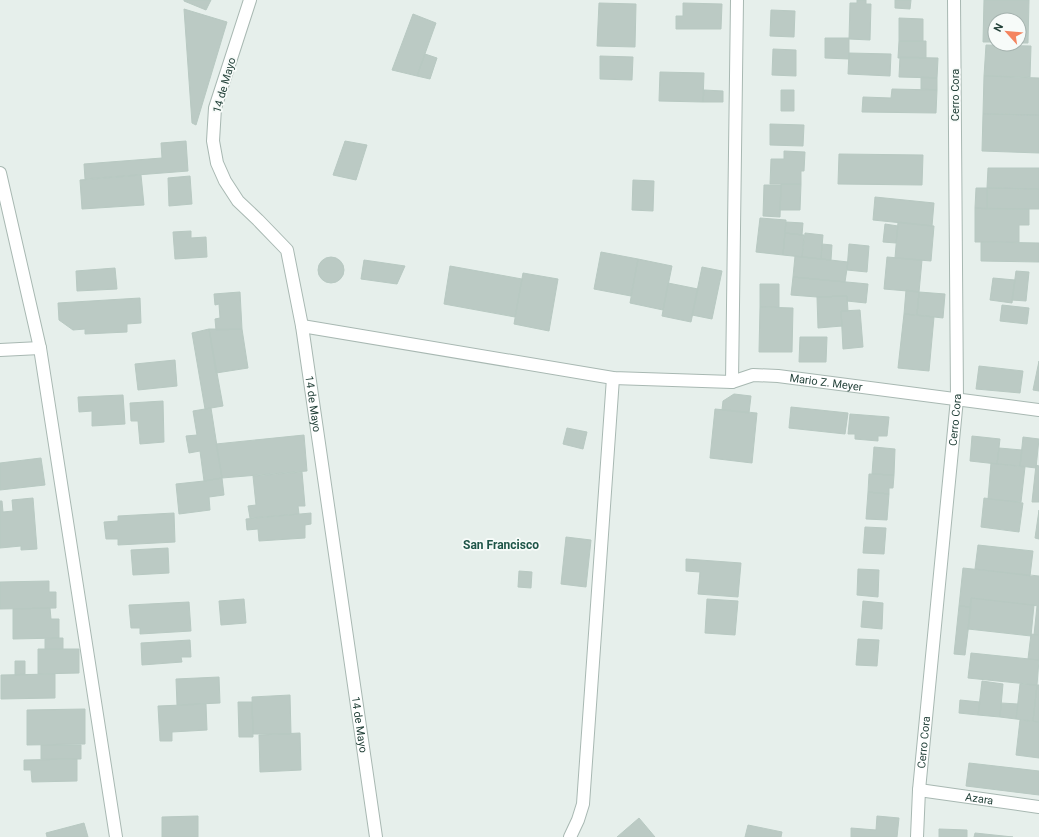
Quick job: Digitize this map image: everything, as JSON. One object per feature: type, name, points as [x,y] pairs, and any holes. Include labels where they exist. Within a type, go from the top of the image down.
[{"type":"street","name":"14 de Mayo","points":[[250,0],[215,108],[213,140],[217,163],[225,181],[238,201],[287,250],[302,326],[376,837]]},
{"type":"street","points":[[732,382],[737,0]]},
{"type":"street","name":"Cerro Cora","points":[[917,837],[919,790],[957,399],[954,0]]},
{"type":"street","points":[[0,173],[40,348],[116,837]]},
{"type":"street","name":"Mario Z. Meyer","points":[[302,326],[613,378],[732,382],[752,375],[778,376],[1039,410]]},
{"type":"street","points":[[0,350],[40,348]]},
{"type":"street","points":[[570,837],[578,820],[583,804],[613,378]]},
{"type":"street","name":"Azara","points":[[919,790],[1039,807]]},
{"type":"building","points":[[184,0],[211,0],[206,10]]},
{"type":"building","points":[[857,0],[866,0],[866,4],[871,4],[870,40],[849,39],[850,3],[857,3]]},
{"type":"building","points":[[895,0],[911,0],[910,9],[895,8]]},
{"type":"building","points":[[984,0],[1029,0],[1028,43],[1027,12],[987,12],[987,42],[983,42]]},
{"type":"building","points":[[599,3],[636,4],[635,47],[597,46]]},
{"type":"building","points":[[683,3],[722,4],[721,29],[676,29],[676,16],[683,16]]},
{"type":"building","points":[[184,9],[227,22],[196,125],[192,123]]},
{"type":"building","points":[[771,10],[795,11],[794,37],[770,36]]},
{"type":"building","points":[[413,14],[436,23],[417,76],[392,70]]},
{"type":"building","points":[[899,18],[923,19],[923,41],[899,41]]},
{"type":"building","points":[[825,38],[849,38],[849,59],[825,58]]},
{"type":"building","points":[[899,41],[926,41],[926,58],[898,58]]},
{"type":"building","points":[[986,45],[987,52],[1027,52],[1027,46],[1031,46],[1030,77],[984,76]]},
{"type":"building","points":[[773,49],[796,50],[796,76],[772,75]]},
{"type":"building","points":[[849,53],[891,54],[890,76],[848,74]]},
{"type":"building","points":[[425,54],[437,58],[430,79],[417,76]]},
{"type":"building","points":[[600,56],[633,57],[632,80],[600,79]]},
{"type":"building","points":[[900,57],[938,58],[937,78],[899,77]]},
{"type":"building","points":[[660,72],[704,73],[703,102],[659,101]]},
{"type":"building","points":[[984,76],[1039,78],[1039,115],[983,114]]},
{"type":"building","points":[[921,77],[937,78],[937,90],[921,89]]},
{"type":"building","points":[[892,89],[937,90],[936,113],[862,112],[863,97],[891,98]]},
{"type":"building","points":[[704,90],[723,91],[723,102],[703,102]]},
{"type":"building","points":[[781,90],[794,90],[794,111],[781,111]]},
{"type":"building","points":[[983,114],[1039,115],[1039,153],[982,151]]},
{"type":"building","points":[[770,124],[804,125],[803,146],[770,145]]},
{"type":"building","points":[[186,141],[188,171],[85,179],[84,164],[162,158],[161,143]]},
{"type":"building","points":[[345,141],[367,145],[356,180],[333,175]]},
{"type":"building","points":[[784,151],[805,152],[804,171],[801,171],[801,184],[770,184],[771,159],[784,159]]},
{"type":"building","points":[[839,154],[923,155],[922,185],[838,184]]},
{"type":"building","points":[[988,168],[1039,168],[1039,189],[987,188]]},
{"type":"building","points":[[141,175],[144,205],[82,209],[80,180]]},
{"type":"building","points":[[190,176],[192,204],[169,206],[168,178]]},
{"type":"building","points":[[633,180],[654,181],[653,211],[632,210]]},
{"type":"building","points":[[781,184],[801,184],[800,210],[780,210]]},
{"type":"building","points":[[764,185],[781,185],[780,217],[763,216]]},
{"type":"building","points":[[976,188],[987,188],[987,209],[975,208]]},
{"type":"building","points":[[987,188],[1039,189],[1039,209],[987,209]]},
{"type":"building","points":[[875,197],[934,203],[932,226],[873,220]]},
{"type":"building","points":[[975,208],[1029,209],[1029,225],[1019,225],[1019,242],[975,242]]},
{"type":"building","points":[[760,218],[786,220],[783,255],[756,252]]},
{"type":"building","points":[[786,222],[803,223],[802,235],[785,233]]},
{"type":"building","points":[[898,222],[934,226],[931,261],[895,258]]},
{"type":"building","points":[[885,224],[898,226],[896,243],[883,242]]},
{"type":"building","points":[[191,231],[191,238],[206,237],[207,257],[175,259],[173,232]]},
{"type":"building","points":[[785,233],[804,235],[802,257],[783,255]]},
{"type":"building","points":[[805,233],[823,235],[821,259],[802,257]]},
{"type":"building","points":[[981,242],[1039,243],[1039,262],[981,261]]},
{"type":"building","points":[[822,244],[832,245],[831,260],[821,259]]},
{"type":"building","points":[[849,244],[869,246],[867,272],[847,270]]},
{"type":"building","points":[[601,252],[638,259],[631,296],[594,289]]},
{"type":"building","points":[[795,256],[848,262],[845,282],[793,277]]},
{"type":"building","points":[[331,257],[341,260],[344,270],[341,280],[331,283],[321,280],[318,270],[321,260]]},
{"type":"building","points":[[887,257],[922,260],[919,292],[884,289]]},
{"type":"building","points":[[638,259],[672,266],[663,310],[630,303]]},
{"type":"building","points":[[364,260],[405,266],[397,284],[361,279]]},
{"type":"building","points":[[450,266],[522,279],[515,317],[444,304]]},
{"type":"building","points":[[702,267],[722,271],[712,319],[692,315]]},
{"type":"building","points":[[115,268],[117,289],[77,291],[76,271]]},
{"type":"building","points":[[1016,271],[1029,272],[1026,301],[1012,300]]},
{"type":"building","points":[[523,273],[558,279],[549,331],[514,324]]},
{"type":"building","points":[[793,277],[868,284],[866,303],[847,301],[847,296],[817,297],[791,295]]},
{"type":"building","points":[[993,278],[1015,280],[1012,303],[990,300]]},
{"type":"building","points":[[668,283],[698,289],[691,322],[662,316]]},
{"type":"building","points":[[760,284],[779,284],[779,307],[760,307]]},
{"type":"building","points":[[906,290],[919,292],[917,315],[904,314]]},
{"type":"building","points":[[240,292],[242,329],[216,330],[215,319],[220,318],[219,304],[215,305],[214,294]]},
{"type":"building","points":[[919,292],[945,294],[943,318],[917,315]]},
{"type":"building","points":[[847,296],[848,311],[841,311],[842,326],[818,328],[817,297]]},
{"type":"building","points":[[140,298],[141,323],[127,324],[127,332],[85,334],[85,329],[73,330],[59,320],[58,303]]},
{"type":"building","points":[[1002,305],[1029,308],[1027,324],[1000,321]]},
{"type":"building","points":[[760,307],[793,308],[792,352],[759,352]]},
{"type":"building","points":[[860,310],[863,347],[843,349],[841,311]]},
{"type":"building","points":[[904,314],[934,317],[929,371],[898,368]]},
{"type":"building","points":[[209,329],[242,329],[248,368],[216,373]]},
{"type":"building","points":[[209,329],[223,406],[205,409],[192,333]]},
{"type":"building","points":[[800,337],[827,337],[826,362],[799,362]]},
{"type":"building","points":[[175,360],[177,386],[138,390],[135,364]]},
{"type":"building","points":[[1039,361],[1039,391],[1033,390]]},
{"type":"building","points":[[979,366],[1023,371],[1020,393],[976,389]]},
{"type":"building","points":[[734,394],[751,396],[749,413],[722,410],[723,401]]},
{"type":"building","points":[[123,395],[125,424],[92,426],[92,411],[79,412],[78,397]]},
{"type":"building","points":[[163,401],[164,442],[140,444],[138,421],[131,421],[130,403]]},
{"type":"building","points":[[791,407],[848,413],[845,434],[789,428]]},
{"type":"building","points":[[211,408],[222,478],[204,481],[200,451],[189,453],[186,436],[197,435],[193,411]]},
{"type":"building","points":[[715,409],[757,413],[752,463],[710,458]]},
{"type":"building","points":[[850,414],[889,417],[887,436],[878,436],[878,441],[855,439],[855,434],[848,434]]},
{"type":"building","points":[[567,428],[587,432],[583,449],[563,444]]},
{"type":"building","points":[[304,435],[307,471],[222,478],[216,444]]},
{"type":"building","points":[[972,436],[1000,439],[997,464],[970,461]]},
{"type":"building","points":[[1023,437],[1039,439],[1036,468],[1020,466]]},
{"type":"building","points":[[874,447],[895,449],[894,475],[872,474]]},
{"type":"building","points":[[999,448],[1022,450],[1020,466],[997,464]]},
{"type":"building","points":[[41,458],[45,485],[0,490],[0,463]]},
{"type":"building","points":[[991,463],[1025,467],[1021,502],[988,499]]},
{"type":"building","points":[[1036,465],[1039,466],[1039,502],[1032,502]]},
{"type":"building","points":[[302,472],[305,506],[298,506],[299,514],[250,518],[248,506],[256,505],[253,476]]},
{"type":"building","points":[[869,474],[894,475],[893,488],[889,488],[889,494],[868,492]]},
{"type":"building","points":[[222,478],[224,495],[209,497],[210,510],[179,514],[176,484]]},
{"type":"building","points":[[868,492],[889,494],[887,520],[866,519]]},
{"type":"building","points":[[33,498],[37,549],[21,550],[21,546],[0,548],[0,501],[2,501],[3,512],[13,511],[12,500]]},
{"type":"building","points":[[984,498],[1023,503],[1019,532],[981,527]]},
{"type":"building","points":[[1039,510],[1039,539],[1035,538]]},
{"type":"building","points":[[174,513],[175,542],[118,545],[118,539],[106,539],[104,522],[118,521],[118,516]]},
{"type":"building","points":[[311,513],[311,524],[305,525],[305,538],[259,541],[258,529],[247,530],[246,519]]},
{"type":"building","points":[[865,527],[886,528],[884,554],[863,553]]},
{"type":"building","points":[[566,537],[591,540],[586,587],[561,584]]},
{"type":"building","points":[[978,545],[1033,551],[1030,576],[975,569]]},
{"type":"building","points":[[168,548],[169,573],[133,575],[131,550]]},
{"type":"building","points":[[686,559],[741,563],[738,597],[698,594],[700,572],[686,571]]},
{"type":"building","points":[[963,568],[1039,576],[1039,606],[971,598],[971,607],[959,606]]},
{"type":"building","points":[[858,569],[879,570],[878,597],[857,595]]},
{"type":"building","points":[[519,571],[532,572],[531,588],[518,587]]},
{"type":"building","points":[[49,581],[49,592],[56,592],[56,608],[0,609],[0,582]]},
{"type":"building","points":[[971,598],[1034,605],[1031,636],[968,629]]},
{"type":"building","points":[[244,599],[246,623],[221,625],[219,601]]},
{"type":"building","points":[[707,599],[738,601],[735,635],[705,633]]},
{"type":"building","points":[[863,601],[883,603],[882,629],[861,627]]},
{"type":"building","points":[[189,602],[191,631],[140,634],[140,628],[131,628],[129,605]]},
{"type":"building","points":[[959,606],[971,607],[965,655],[954,654]]},
{"type":"building","points":[[1037,606],[1039,606],[1039,635],[1034,635]]},
{"type":"building","points":[[50,608],[51,619],[59,619],[59,638],[13,639],[13,609]]},
{"type":"building","points":[[1031,634],[1039,635],[1039,660],[1028,659]]},
{"type":"building","points":[[63,638],[63,649],[45,649],[45,639]]},
{"type":"building","points":[[858,639],[879,640],[877,666],[856,665]]},
{"type":"building","points":[[190,640],[191,657],[181,657],[182,662],[142,665],[141,643]]},
{"type":"building","points":[[38,649],[79,649],[79,673],[38,674]]},
{"type":"building","points":[[971,653],[1039,660],[1037,685],[968,678]]},
{"type":"building","points":[[15,661],[25,661],[25,674],[15,675]]},
{"type":"building","points":[[55,674],[55,698],[1,699],[1,675]]},
{"type":"building","points":[[219,677],[220,703],[177,705],[176,679]]},
{"type":"building","points":[[982,681],[1003,684],[1000,717],[978,715]]},
{"type":"building","points":[[1020,684],[1037,685],[1033,721],[1016,719]]},
{"type":"building","points":[[1037,685],[1039,685],[1039,722],[1033,721]]},
{"type":"building","points":[[290,695],[291,734],[253,734],[252,697]]},
{"type":"building","points":[[960,700],[980,702],[978,715],[959,713]]},
{"type":"building","points":[[238,702],[252,702],[253,737],[239,737]]},
{"type":"building","points":[[1001,703],[1018,704],[1016,719],[1000,717]]},
{"type":"building","points":[[206,704],[207,730],[172,732],[172,741],[160,741],[158,706]]},
{"type":"building","points":[[85,709],[85,744],[27,745],[27,710]]},
{"type":"building","points":[[1020,720],[1039,722],[1039,758],[1016,755]]},
{"type":"building","points":[[300,733],[301,770],[260,772],[259,735]]},
{"type":"building","points":[[41,745],[81,745],[81,759],[41,759]]},
{"type":"building","points":[[77,759],[77,781],[32,782],[31,770],[24,770],[24,760]]},
{"type":"building","points":[[969,763],[1039,771],[1039,795],[966,786]]},
{"type":"building","points":[[198,816],[198,837],[162,837],[162,817]]},
{"type":"building","points":[[877,816],[899,818],[897,837],[851,837],[851,828],[876,830]]},
{"type":"building","points":[[639,818],[655,837],[617,837]]},
{"type":"building","points":[[84,823],[88,837],[47,837],[46,833]]},
{"type":"building","points":[[748,825],[782,832],[781,837],[745,837]]},
{"type":"building","points":[[939,829],[967,830],[967,837],[939,837]]},
{"type":"building","points":[[975,833],[1013,837],[974,837]]},
{"type":"district","name":"San Francisco","points":[[501,545]]}]
